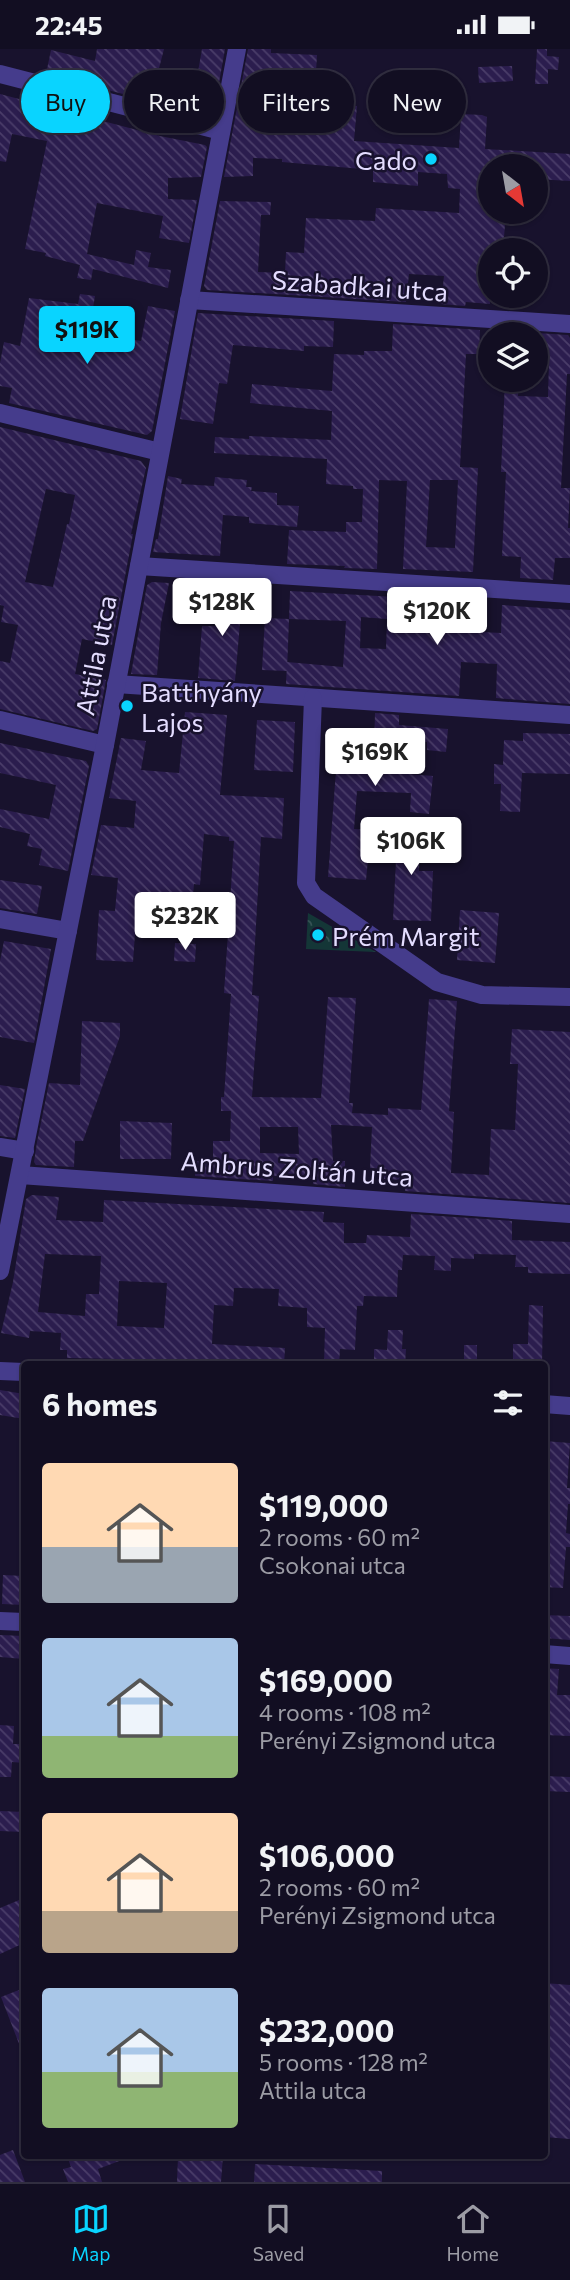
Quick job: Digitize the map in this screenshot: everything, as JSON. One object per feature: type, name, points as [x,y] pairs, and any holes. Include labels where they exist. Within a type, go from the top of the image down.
[{"type":"street","name":"Attila utca","points":[[224,116],[237,49]]},
{"type":"street","points":[[0,74],[124,106]]},
{"type":"street","name":"Attila utca","points":[[0,1271],[105,745],[221,133]]},
{"type":"street","name":"Szabadkai utca","points":[[189,300],[570,324]]},
{"type":"street","points":[[0,413],[160,452]]},
{"type":"street","points":[[139,566],[570,594]]},
{"type":"street","points":[[116,684],[570,715]]},
{"type":"street","points":[[313,698],[306,883],[314,896],[437,982],[481,995],[570,997]]},
{"type":"street","points":[[0,720],[105,745]]},
{"type":"street","points":[[0,919],[68,931]]},
{"type":"street","points":[[0,1147],[24,1151]]},
{"type":"street","name":"Ambrus Zoltán utca","points":[[20,1175],[570,1214]]},
{"type":"street","points":[[0,1371],[21,1372]]},
{"type":"street","points":[[548,1404],[570,1406]]},
{"type":"street","points":[[0,1621],[21,1622]]},
{"type":"street","points":[[548,1654],[570,1656]]},
{"type":"green space","points":[[308,913],[376,952],[306,949]]},
{"type":"building","points":[[97,49],[164,49],[159,70],[124,70],[124,94],[110,91],[110,70],[47,70],[51,50],[95,61]]},
{"type":"building","points":[[202,49],[225,49],[221,70],[198,70]]},
{"type":"building","points":[[248,49],[317,55],[316,70],[244,70]]},
{"type":"building","points":[[537,49],[547,49],[547,56],[559,57],[558,70],[548,69],[548,84],[535,84]]},
{"type":"building","points":[[512,66],[513,81],[479,83],[478,67]]},
{"type":"building","points":[[0,94],[21,100],[21,133],[110,133],[110,123],[124,127],[124,133],[149,133],[205,145],[207,147],[201,177],[168,178],[168,199],[197,200],[189,243],[159,238],[163,216],[97,203],[87,254],[134,265],[136,250],[151,253],[148,267],[171,270],[168,288],[93,269],[91,280],[77,278],[80,265],[25,249],[47,141],[12,134],[6,162],[0,161]]},
{"type":"building","points":[[238,102],[238,133],[354,133],[354,106],[357,106],[354,141],[459,148],[460,133],[466,133],[466,114],[482,115],[487,117],[485,149],[570,154],[570,181],[548,180],[548,154],[478,154],[478,224],[505,224],[504,238],[478,238],[478,303],[466,302],[465,306],[441,304],[444,276],[409,274],[406,302],[207,290],[204,286],[220,201],[271,202],[270,215],[261,215],[258,272],[285,273],[286,252],[304,253],[306,218],[375,221],[376,208],[459,213],[460,189],[448,188],[447,174],[418,172],[418,186],[373,182],[373,170],[253,158],[253,176],[224,177]]},
{"type":"building","points":[[80,294],[95,296],[89,332],[141,341],[148,306],[175,311],[152,431],[147,435],[9,403],[12,388],[0,386],[4,342],[20,346],[29,298],[78,304]]},
{"type":"building","points":[[198,313],[334,321],[333,347],[304,346],[304,351],[233,345],[227,384],[219,383],[213,424],[180,419]]},
{"type":"building","points":[[393,324],[478,330],[478,354],[466,354],[460,467],[478,468],[473,572],[403,569],[407,481],[379,480],[377,569],[287,564],[289,530],[346,532],[346,522],[362,522],[363,489],[326,484],[327,459],[214,453],[215,437],[331,440],[332,411],[250,403],[252,384],[332,391],[334,354],[364,355],[364,351],[392,351]],"holes":[[[430,480],[458,480],[455,548],[426,547]]]},
{"type":"building","points":[[548,334],[568,335],[570,374],[567,374],[561,488],[570,488],[570,558],[555,558],[553,580],[520,578],[521,557],[502,556],[506,472],[501,472],[504,392],[518,392],[518,396],[548,397]]},
{"type":"building","points":[[0,427],[141,461],[146,468],[131,534],[112,645],[82,639],[75,674],[106,680],[97,729],[93,731],[0,709],[0,661],[10,663],[18,625],[1,622],[4,606],[0,605]],"holes":[[[46,489],[75,495],[53,587],[25,582]]]},
{"type":"building","points":[[168,476],[182,479],[181,484],[214,486],[215,477],[247,480],[246,487],[252,487],[251,491],[277,493],[277,505],[299,506],[297,527],[249,523],[249,517],[223,515],[220,556],[153,552],[158,539]]},
{"type":"building","points":[[152,582],[169,583],[161,623],[157,675],[131,674],[147,585]]},
{"type":"building","points":[[219,586],[243,588],[235,681],[198,678],[202,626],[216,626]]},
{"type":"building","points":[[290,591],[466,601],[463,631],[501,633],[502,605],[570,610],[570,704],[496,698],[497,664],[461,662],[459,696],[286,684],[287,662],[343,667],[346,621],[289,619]],"holes":[[[361,617],[387,619],[386,649],[360,648]]]},
{"type":"building","points":[[265,618],[289,619],[287,671],[262,670]]},
{"type":"building","points":[[185,712],[227,715],[220,795],[284,798],[282,839],[261,837],[252,995],[259,996],[252,1097],[321,1098],[328,997],[356,998],[349,1103],[353,1103],[352,1113],[388,1115],[388,1108],[421,1110],[429,999],[457,1001],[449,1111],[454,1112],[451,1173],[489,1175],[491,1129],[515,1130],[518,1064],[510,1064],[512,1029],[570,1032],[570,1203],[405,1191],[406,1180],[384,1179],[385,1169],[370,1168],[372,1127],[331,1125],[333,1161],[345,1161],[345,1187],[313,1184],[313,1179],[304,1179],[304,1175],[273,1176],[273,1181],[195,1176],[195,1161],[213,1162],[213,1141],[230,1141],[231,1111],[221,1111],[221,1097],[224,1097],[231,994],[224,993],[234,841],[229,841],[229,837],[204,834],[200,885],[194,884],[193,896],[138,892],[133,962],[96,960],[99,910],[115,911],[118,878],[91,875],[101,825],[134,828],[136,801],[109,798],[121,738],[146,741],[141,770],[179,773]],"holes":[[[260,1127],[298,1127],[299,1154],[260,1153]]]},
{"type":"building","points":[[375,713],[399,715],[399,725],[448,729],[446,752],[427,750],[427,742],[398,740],[397,773],[433,776],[429,814],[410,812],[411,793],[357,791],[354,829],[371,830],[366,880],[328,877],[338,744],[374,746]]},
{"type":"building","points":[[257,720],[295,722],[293,772],[254,770]]},
{"type":"building","points":[[523,733],[570,734],[570,774],[522,773],[520,812],[500,811],[501,784],[494,784],[494,764],[503,765],[504,740],[523,741]]},
{"type":"building","points":[[0,743],[86,761],[89,766],[68,871],[39,865],[42,849],[27,846],[30,834],[0,827],[0,809],[49,819],[56,785],[0,773]]},
{"type":"building","points":[[398,820],[420,821],[419,871],[433,871],[431,921],[393,920]]},
{"type":"building","points":[[0,880],[42,886],[37,914],[0,908]]},
{"type":"building","points":[[460,910],[499,913],[495,963],[457,960]]},
{"type":"building","points":[[4,941],[51,949],[34,1043],[0,1037],[0,961]]},
{"type":"building","points":[[175,943],[196,944],[195,962],[174,961]]},
{"type":"building","points":[[82,1021],[120,1023],[120,1036],[83,1141],[75,1141],[74,1167],[36,1165],[34,1162],[37,1142],[49,1083],[80,1085]]},
{"type":"building","points":[[0,1085],[25,1089],[15,1138],[0,1136]]},
{"type":"building","points":[[120,1121],[172,1123],[171,1159],[120,1159]]},
{"type":"building","points":[[32,1195],[59,1197],[56,1220],[103,1222],[104,1200],[324,1212],[323,1222],[344,1223],[344,1243],[366,1243],[367,1235],[410,1237],[411,1214],[512,1221],[512,1240],[570,1242],[570,1274],[528,1273],[528,1267],[515,1267],[516,1255],[474,1254],[474,1259],[451,1258],[451,1271],[434,1270],[435,1256],[403,1255],[402,1270],[398,1270],[397,1297],[364,1296],[363,1306],[357,1306],[355,1350],[340,1349],[339,1361],[324,1361],[325,1328],[307,1327],[307,1308],[278,1306],[279,1289],[234,1288],[233,1306],[214,1305],[212,1344],[285,1348],[284,1361],[119,1361],[67,1358],[67,1350],[60,1350],[61,1333],[30,1331],[29,1338],[1,1333],[13,1282],[26,1199]],"holes":[[[45,1254],[101,1256],[99,1294],[86,1294],[85,1316],[38,1312]],[[119,1281],[167,1283],[164,1328],[117,1326]]]},
{"type":"building","points":[[529,1305],[543,1306],[542,1361],[513,1361],[513,1344],[528,1344]]},
{"type":"building","points":[[388,1330],[403,1330],[402,1349],[406,1349],[405,1361],[374,1361],[374,1349],[387,1350]]},
{"type":"building","points":[[464,1345],[477,1345],[477,1361],[464,1361]]},
{"type":"building","points":[[0,1390],[21,1394],[21,1418],[0,1415]]},
{"type":"building","points":[[548,1441],[570,1443],[567,1488],[570,1488],[570,1504],[566,1533],[570,1534],[570,1547],[566,1547],[563,1588],[548,1587]]},
{"type":"building","points":[[3,1575],[21,1576],[21,1605],[2,1604]]},
{"type":"building","points":[[548,1615],[570,1616],[570,1640],[548,1638]]},
{"type":"building","points":[[0,1635],[21,1636],[21,1659],[0,1657]]},
{"type":"building","points":[[548,1668],[559,1669],[557,1695],[570,1695],[570,1736],[548,1735]]},
{"type":"building","points":[[0,1725],[14,1726],[13,1744],[21,1744],[21,1763],[12,1762],[11,1777],[0,1777]]},
{"type":"building","points":[[548,1776],[570,1777],[570,1792],[548,1791]]},
{"type":"building","points":[[0,1811],[21,1812],[21,1832],[0,1831]]},
{"type":"building","points":[[21,1899],[21,1944],[0,1954],[0,1908]]},
{"type":"building","points":[[548,1983],[570,1985],[570,2139],[548,2137]]},
{"type":"building","points":[[21,1989],[21,2049],[1,1997]]},
{"type":"building","points":[[13,2150],[25,2182],[0,2182],[0,2155]]},
{"type":"building","points":[[68,2159],[125,2159],[98,2169],[102,2182],[68,2182],[63,2169],[71,2167]]},
{"type":"building","points":[[178,2159],[223,2159],[221,2182],[177,2182]]},
{"type":"building","points":[[255,2164],[382,2171],[382,2182],[254,2182]]},
{"type":"place","name":"Cado","points":[[431,159]]},
{"type":"place","name":"Batthyány Lajos","points":[[127,706]]},
{"type":"place","name":"Prém Margit","points":[[318,935]]}]
